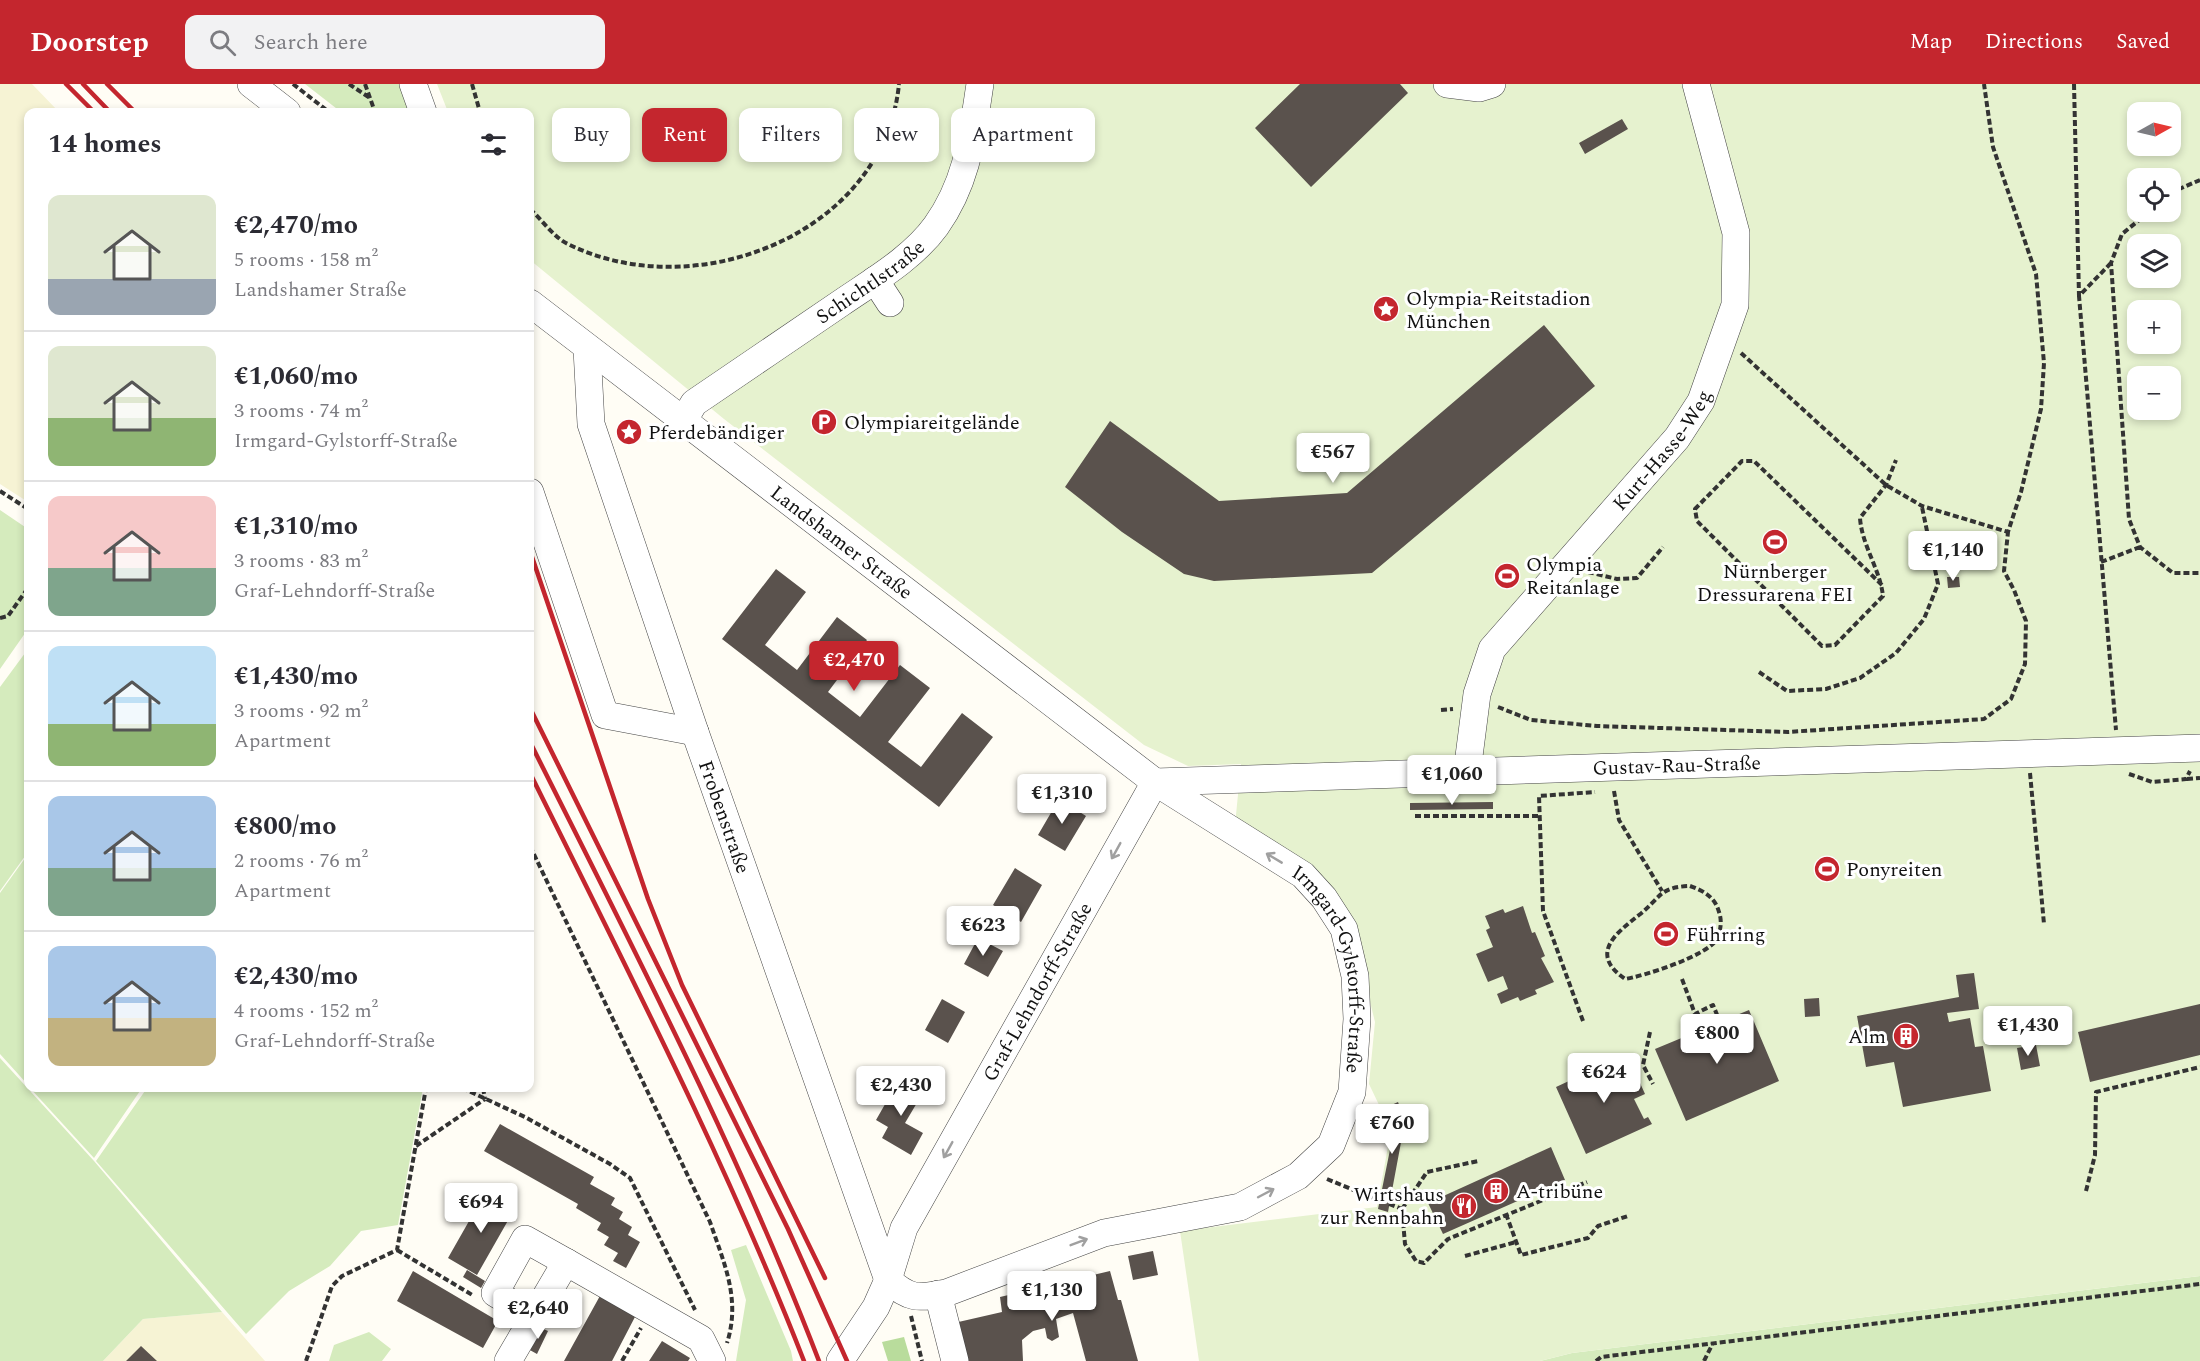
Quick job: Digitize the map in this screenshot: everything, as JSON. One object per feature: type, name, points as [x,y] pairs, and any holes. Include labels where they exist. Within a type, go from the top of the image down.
[{"type":"street","points":[[251,84],[282,108]]},
{"type":"street","points":[[414,84],[422,108]]},
{"type":"street","name":"Schichtlstraße","points":[[682,423],[694,404],[875,280],[908,254],[936,226],[956,191],[972,146],[980,84]]},
{"type":"street","points":[[1447,84],[1479,88],[1492,84]]},
{"type":"street","name":"Kurt-Hasse-Weg","points":[[1467,772],[1477,694],[1492,649],[1677,438],[1701,401],[1735,305],[1736,233],[1696,84]]},
{"type":"street","points":[[875,280],[890,303]]},
{"type":"street","name":"Landshamer Straße","points":[[534,306],[682,423],[1155,782]]},
{"type":"street","name":"Frobenstraße","points":[[587,349],[591,424],[695,732],[896,1288]]},
{"type":"street","points":[[534,504],[604,715],[695,732]]},
{"type":"street","name":"Gustav-Rau-Straße","points":[[1155,782],[1467,772],[2121,760],[2198,754]]},
{"type":"street","name":"Irmgard-Gylstorff-Straße","points":[[896,1288],[942,1293],[1104,1233],[1240,1207],[1305,1170],[1331,1145],[1352,1092],[1357,1019],[1355,976],[1344,930],[1324,898],[1303,875],[1155,782]]},
{"type":"street","name":"Graf-Lehndorff-Straße","points":[[840,1361],[876,1307],[896,1288],[904,1228],[1155,782]]},
{"type":"street","points":[[534,1317],[495,1293],[525,1239],[650,1311],[707,1350]]},
{"type":"street","points":[[508,1361],[566,1262]]},
{"type":"street","points":[[942,1293],[955,1361]]},
{"type":"path","points":[[293,84],[324,108]]},
{"type":"path","points":[[349,84],[370,99]]},
{"type":"path","points":[[365,84],[373,108]]},
{"type":"path","points":[[472,84],[479,108]]},
{"type":"path","points":[[534,213],[564,242],[610,261],[656,266],[707,266],[751,255],[785,240],[821,218],[856,186],[887,139],[897,105],[899,84]]},
{"type":"path","points":[[1477,694],[1501,710],[1531,720],[1597,726],[1788,732],[1984,719],[2011,699],[2025,664],[2026,621],[2004,571],[2008,532],[2021,492],[2041,410],[2044,363],[2036,274],[1993,147],[1984,84]]},
{"type":"path","points":[[2074,84],[2079,296],[2121,760],[2152,782],[2200,778]]},
{"type":"path","points":[[2181,188],[2200,180]]},
{"type":"path","points":[[2079,296],[2111,263],[2122,234],[2136,222]]},
{"type":"path","points":[[2111,263],[2129,519],[2139,547],[2174,573],[2200,573]]},
{"type":"path","points":[[1724,336],[1770,381],[1886,485],[1922,506],[2008,532]]},
{"type":"path","points":[[1882,585],[1754,461],[1742,461],[1695,509],[1697,521],[1822,646],[1835,645],[1883,596],[1882,585],[1861,535],[1860,518],[1886,485],[1896,460]]},
{"type":"path","points":[[0,491],[24,506]]},
{"type":"path","points":[[1759,672],[1787,691],[1826,689],[1860,678],[1896,653],[1924,619],[1938,584],[1922,506]]},
{"type":"path","points":[[1570,559],[1582,570],[1600,576],[1637,578],[1663,547]]},
{"type":"path","points":[[2102,562],[2139,547]]},
{"type":"path","points":[[0,618],[8,616],[24,594]]},
{"type":"path","points":[[2186,779],[2198,754]]},
{"type":"path","points":[[2030,772],[2044,924]]},
{"type":"path","points":[[2018,773],[2040,772]]},
{"type":"path","points":[[1583,1021],[1543,911],[1539,796],[1625,790]]},
{"type":"path","points":[[1614,791],[1619,820],[1662,891]]},
{"type":"path","points":[[1415,816],[1540,816]]},
{"type":"path","points":[[534,854],[710,1222],[732,1286],[733,1312]]},
{"type":"path","points":[[1690,886],[1704,891],[1717,904],[1722,921],[1716,940],[1703,950],[1641,976],[1625,979],[1612,970],[1607,957],[1609,942],[1620,929],[1650,906],[1662,891],[1673,887],[1690,886]]},
{"type":"path","points":[[1682,979],[1695,1014],[1713,1005],[1720,1022]]},
{"type":"path","points":[[1650,1032],[1642,1065],[1653,1084]]},
{"type":"path","points":[[2086,1191],[2095,1155],[2096,1092],[2200,1067]]},
{"type":"path","points":[[397,1250],[425,1092]]},
{"type":"path","points":[[470,1092],[610,1164],[630,1178],[701,1323],[707,1350]]},
{"type":"path","points":[[484,1092],[485,1099]]},
{"type":"path","points":[[416,1146],[485,1099]]},
{"type":"path","points":[[1478,1161],[1427,1172],[1402,1209],[1405,1244],[1416,1261],[1424,1263],[1448,1239],[1587,1182]]},
{"type":"path","points":[[1305,1170],[1380,1201]]},
{"type":"path","points":[[1389,1204],[1402,1209]]},
{"type":"path","points":[[1494,1211],[1497,1218]]},
{"type":"path","points":[[1506,1215],[1521,1256],[1588,1238],[1598,1226],[1628,1216]]},
{"type":"path","points":[[1465,1256],[1516,1242]]},
{"type":"path","points":[[397,1250],[488,1304],[495,1293]]},
{"type":"path","points":[[306,1361],[332,1286],[342,1276],[397,1250]]},
{"type":"path","points":[[1596,1361],[1601,1358],[1714,1342],[2200,1284]]},
{"type":"path","points":[[896,1288],[922,1361]]},
{"type":"path","points":[[622,1361],[650,1311]]},
{"type":"path","points":[[1704,1361],[1714,1342]]},
{"type":"shaded area","points":[[0,84],[32,84],[55,108],[24,108],[24,499],[0,484]]},
{"type":"shaded area","points":[[222,1312],[265,1361],[103,1361],[143,1319]]},
{"type":"green space","points":[[305,84],[402,84],[410,108],[336,108]]},
{"type":"green space","points":[[437,84],[2200,84],[2200,1276],[1572,1353],[1540,1361],[1199,1361],[1180,1231],[1377,1207],[1391,1130],[1369,1084],[1375,1022],[1352,929],[1235,825],[1241,764],[1188,766],[1144,745],[724,419],[534,263],[534,108],[446,108]]},
{"type":"green space","points":[[0,510],[24,526],[24,635],[0,669]]},
{"type":"green space","points":[[24,654],[24,858],[0,891],[0,687]]},
{"type":"green space","points":[[24,860],[24,1081],[0,1054],[0,893]]},
{"type":"green space","points":[[0,1058],[24,1084],[24,1092],[31,1092],[94,1161],[222,1312],[143,1319],[103,1361],[0,1361]]},
{"type":"green space","points":[[34,1092],[139,1092],[94,1158]]},
{"type":"green space","points":[[144,1092],[422,1092],[398,1225],[361,1231],[330,1266],[289,1291],[246,1334],[96,1161]]},
{"type":"green space","points":[[746,1245],[791,1351],[793,1361],[736,1361],[746,1300],[731,1250]]},
{"type":"green space","points":[[2200,1276],[2200,1361],[1540,1361],[1572,1353]]},
{"type":"green space","points":[[369,1332],[391,1349],[382,1361],[329,1361],[334,1345]]},
{"type":"green space","points":[[904,1337],[911,1361],[888,1361],[882,1342]]},
{"type":"building","points":[[1300,84],[1400,84],[1408,93],[1311,187],[1255,128]]},
{"type":"building","points":[[1622,119],[1628,129],[1585,154],[1579,143]]},
{"type":"building","points":[[1544,325],[1595,386],[1372,573],[1214,581],[1184,574],[1122,532],[1065,487],[1110,421],[1219,501],[1347,493]]},
{"type":"building","points":[[776,569],[806,592],[765,645],[797,670],[837,617],[867,640],[828,692],[860,717],[900,665],[930,688],[888,742],[921,767],[962,713],[993,737],[939,807],[722,639]]},
{"type":"building","points":[[1947,577],[1959,577],[1960,587],[1948,588]]},
{"type":"building","points":[[1059,799],[1086,816],[1065,851],[1038,835]]},
{"type":"building","points":[[1493,802],[1493,809],[1410,810],[1410,803]]},
{"type":"building","points":[[1015,868],[1042,885],[1021,922],[993,905]]},
{"type":"building","points":[[1523,906],[1532,933],[1535,932],[1545,956],[1541,958],[1554,982],[1535,990],[1537,994],[1520,1001],[1518,997],[1501,1004],[1497,994],[1508,989],[1503,976],[1488,982],[1476,954],[1493,947],[1486,930],[1490,928],[1485,916],[1503,909],[1505,913]]},
{"type":"building","points":[[978,938],[1003,951],[988,977],[964,964]]},
{"type":"building","points":[[1974,973],[1979,1009],[1947,1013],[1949,1022],[1970,1018],[1975,1047],[1983,1046],[1991,1091],[1903,1107],[1894,1062],[1866,1067],[1857,1016],[1959,997],[1956,975]]},
{"type":"building","points":[[1819,998],[1820,1016],[1805,1017],[1804,999]]},
{"type":"building","points":[[942,999],[965,1012],[948,1043],[925,1030]]},
{"type":"building","points":[[2200,1004],[2200,1055],[2090,1082],[2078,1032]]},
{"type":"building","points":[[1749,1010],[1779,1081],[1686,1121],[1655,1049]]},
{"type":"building","points":[[2036,1045],[2040,1066],[2021,1070],[2017,1048]]},
{"type":"building","points":[[1627,1054],[1645,1094],[1634,1099],[1644,1119],[1648,1117],[1652,1124],[1586,1154],[1556,1087]]},
{"type":"building","points":[[900,1078],[924,1091],[905,1123],[923,1133],[911,1155],[882,1138],[888,1127],[876,1120]]},
{"type":"building","points":[[1398,1102],[1405,1121],[1388,1212],[1378,1209],[1394,1130],[1385,1108]]},
{"type":"building","points":[[500,1124],[594,1177],[590,1184],[615,1198],[611,1205],[623,1212],[619,1219],[632,1227],[628,1235],[640,1242],[626,1268],[613,1261],[618,1253],[604,1245],[609,1237],[597,1230],[601,1223],[576,1208],[578,1204],[484,1151]]},
{"type":"building","name":"A-tribüne","points":[[1551,1147],[1565,1180],[1443,1234],[1428,1203]]},
{"type":"building","points":[[485,1193],[514,1210],[477,1275],[448,1258]]},
{"type":"building","points":[[1153,1251],[1158,1275],[1133,1280],[1128,1256]]},
{"type":"building","points":[[467,1270],[485,1281],[481,1288],[463,1277]]},
{"type":"building","points":[[413,1271],[498,1321],[483,1348],[397,1301]]},
{"type":"building","points":[[1110,1271],[1118,1300],[1121,1300],[1138,1361],[1086,1361],[1073,1313],[1056,1319],[1059,1337],[1052,1341],[1047,1338],[1045,1328],[1033,1331],[1022,1340],[1023,1361],[963,1361],[954,1323],[1002,1312],[1000,1297]]},
{"type":"building","points":[[601,1294],[636,1315],[612,1361],[564,1361]]},
{"type":"building","points":[[539,1327],[548,1331],[537,1354],[528,1349]]},
{"type":"building","points":[[662,1341],[690,1358],[688,1361],[649,1361]]},
{"type":"building","points":[[141,1346],[157,1361],[126,1361]]},
{"type":"railway","points":[[66,84],[90,108]]},
{"type":"railway","points":[[83,84],[106,108]]},
{"type":"railway","points":[[107,84],[131,108]]},
{"type":"railway","points":[[534,563],[648,899],[682,985],[825,1278]]},
{"type":"railway","points":[[534,716],[788,1229],[847,1361]]},
{"type":"railway","points":[[534,750],[645,971],[718,1125],[754,1203],[819,1361]]},
{"type":"railway","points":[[534,781],[708,1137],[804,1361]]},
{"type":"place","name":"Olympia-Reitstadion München","points":[[1386,309]]},
{"type":"place","name":"Olympiareitgelände","points":[[824,422]]},
{"type":"place","name":"Pferdebändiger","points":[[629,432]]},
{"type":"place","name":"Nürnberger Dressurarena FEI","points":[[1775,542]]},
{"type":"place","name":"Olympia Reitanlage","points":[[1507,576]]},
{"type":"place","name":"Ponyreiten","points":[[1827,869]]},
{"type":"place","name":"Führring","points":[[1666,934]]},
{"type":"place","name":"Alm","points":[[1906,1036]]},
{"type":"place","name":"A-tribüne","points":[[1496,1191]]},
{"type":"place","name":"Wirtshaus zur Rennbahn","points":[[1464,1206]]}]
